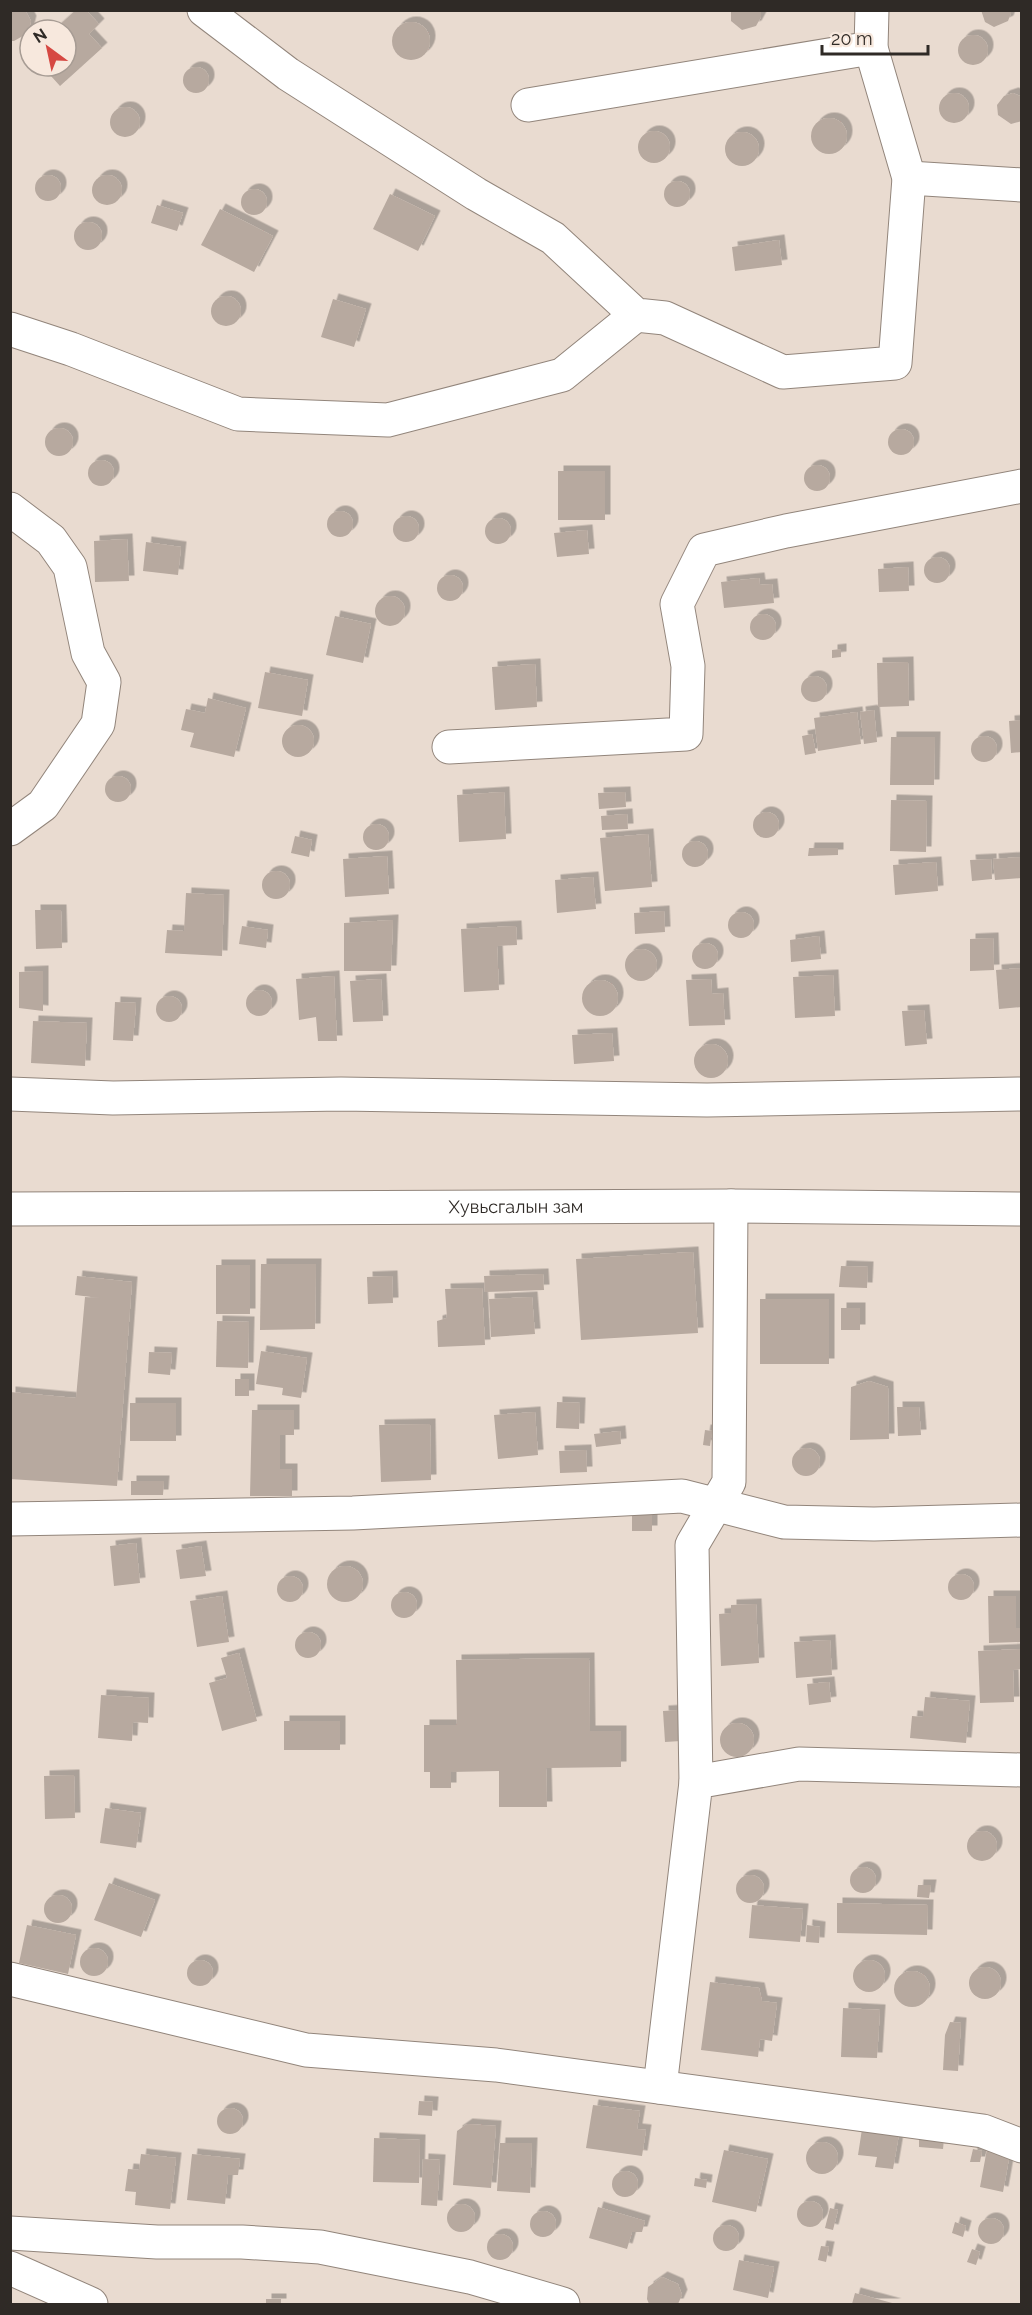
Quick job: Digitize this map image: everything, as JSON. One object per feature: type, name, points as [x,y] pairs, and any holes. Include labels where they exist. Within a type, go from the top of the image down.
[{"type":"street","points":[[204,10],[288,74],[476,194],[553,238],[636,315],[665,318],[783,372],[895,363],[909,178],[871,48],[872,10]]},
{"type":"street","points":[[528,105],[871,48]]},
{"type":"street","points":[[909,178],[1022,185]]},
{"type":"street","points":[[10,328],[71,349],[238,414],[388,420],[562,375],[636,315]]},
{"type":"street","points":[[449,747],[686,734],[688,666],[677,604],[704,550],[1022,486]]},
{"type":"street","points":[[10,509],[51,540],[70,567],[88,653],[104,682],[98,724],[43,805],[10,830]]},
{"type":"street","points":[[10,1094],[113,1098],[341,1095],[707,1100],[1022,1094]]},
{"type":"street","points":[[660,2087],[696,1782],[692,1545],[729,1482],[731,1206]]},
{"type":"street","name":"Хувьсгалын зам","points":[[10,1209],[731,1206],[1022,1209]]},
{"type":"street","points":[[10,1519],[353,1513],[682,1496],[784,1522],[874,1524],[1022,1520]]},
{"type":"street","points":[[696,1782],[800,1764],[1022,1770]]},
{"type":"street","points":[[10,1979],[306,2050],[496,2065],[983,2131],[1022,2146]]},
{"type":"street","points":[[10,2233],[157,2242],[242,2242],[320,2247],[470,2277],[562,2304]]},
{"type":"street","points":[[10,2268],[90,2304]]},
{"type":"building","points":[[10,10],[25,10],[29,18],[18,18],[18,39],[10,41]]},
{"type":"building","points":[[76,10],[86,10],[99,24],[89,34],[102,48],[78,70],[78,18],[67,18]]},
{"type":"building","points":[[731,10],[761,10],[761,17],[756,26],[742,30],[731,21]]},
{"type":"building","points":[[981,10],[1011,10],[1011,13],[1008,21],[994,27],[985,22]]},
{"type":"building","points":[[411,22],[425,27],[430,41],[425,55],[411,60],[397,55],[392,41],[397,27]]},
{"type":"building","points":[[973,35],[984,39],[988,50],[984,61],[973,65],[962,61],[958,50],[962,39]]},
{"type":"building","points":[[196,67],[205,71],[209,80],[205,89],[196,93],[187,89],[183,80],[187,71]]},
{"type":"building","points":[[53,78],[69,78],[60,86]]},
{"type":"building","points":[[954,93],[965,97],[969,108],[965,119],[954,123],[943,119],[939,108],[943,97]]},
{"type":"building","points":[[1013,93],[1022,97],[1022,121],[1011,124],[998,115],[997,105],[1004,96]]},
{"type":"building","points":[[125,107],[131,108],[139,116],[139,128],[131,136],[125,137],[119,136],[111,128],[110,122],[111,116],[119,108]]},
{"type":"building","points":[[829,118],[842,123],[847,136],[842,149],[829,154],[816,149],[811,136],[816,123]]},
{"type":"building","points":[[654,131],[666,135],[670,147],[666,159],[654,163],[642,159],[638,147],[642,135]]},
{"type":"building","points":[[742,132],[754,137],[759,149],[754,161],[742,166],[730,161],[725,149],[730,137]]},
{"type":"building","points":[[48,175],[57,179],[61,188],[57,197],[48,201],[39,197],[35,188],[39,179]]},
{"type":"building","points":[[107,175],[113,176],[121,184],[121,196],[113,204],[107,205],[101,204],[93,196],[92,190],[93,184],[101,176]]},
{"type":"building","points":[[677,181],[686,185],[690,194],[686,203],[677,207],[668,203],[664,194],[668,185]]},
{"type":"building","points":[[254,189],[264,192],[267,202],[264,212],[254,215],[244,212],[241,202],[244,192]]},
{"type":"building","points":[[390,194],[435,216],[418,251],[373,229]]},
{"type":"building","points":[[157,205],[183,213],[177,231],[151,223]]},
{"type":"building","points":[[220,209],[273,236],[254,272],[201,245]]},
{"type":"building","points":[[88,222],[98,226],[102,236],[98,246],[88,250],[78,246],[74,236],[78,226]]},
{"type":"building","points":[[779,240],[782,265],[735,271],[732,247]]},
{"type":"building","points":[[226,296],[232,297],[240,305],[240,317],[232,325],[226,326],[220,325],[212,317],[211,311],[212,305],[220,297]]},
{"type":"building","points":[[333,299],[366,309],[354,347],[321,337]]},
{"type":"building","points":[[59,428],[69,432],[73,442],[69,452],[59,456],[49,452],[45,442],[49,432]]},
{"type":"building","points":[[901,429],[911,432],[914,442],[911,452],[901,455],[891,452],[888,442],[891,432]]},
{"type":"building","points":[[101,460],[111,463],[114,473],[111,483],[101,486],[91,483],[88,473],[91,463]]},
{"type":"building","points":[[817,465],[827,468],[830,478],[827,488],[817,491],[807,488],[804,478],[807,468]]},
{"type":"building","points":[[558,471],[605,471],[605,520],[558,520]]},
{"type":"building","points":[[340,511],[350,514],[353,524],[350,534],[340,537],[330,534],[327,524],[330,514]]},
{"type":"building","points":[[406,516],[416,519],[419,529],[416,539],[406,542],[396,539],[393,529],[396,519]]},
{"type":"building","points":[[498,518],[507,522],[511,531],[507,540],[498,544],[489,540],[485,531],[489,522]]},
{"type":"building","points":[[587,530],[589,554],[557,557],[554,533]]},
{"type":"building","points":[[127,539],[129,581],[95,582],[94,541]]},
{"type":"building","points":[[146,542],[181,547],[178,575],[143,571]]},
{"type":"building","points":[[937,557],[946,561],[950,570],[946,579],[937,583],[928,579],[924,570],[928,561]]},
{"type":"building","points":[[908,567],[909,591],[879,592],[878,569]]},
{"type":"building","points":[[450,575],[460,578],[463,588],[460,598],[450,601],[440,598],[437,588],[440,578]]},
{"type":"building","points":[[759,578],[760,585],[772,584],[774,603],[724,608],[721,582]]},
{"type":"building","points":[[390,596],[401,600],[405,611],[401,622],[390,626],[379,622],[375,611],[379,600]]},
{"type":"building","points":[[763,614],[773,617],[776,627],[773,637],[763,640],[753,637],[750,627],[753,617]]},
{"type":"building","points":[[335,616],[371,624],[363,663],[326,655]]},
{"type":"building","points":[[841,649],[841,657],[832,658],[832,650]]},
{"type":"building","points":[[908,662],[909,706],[878,707],[877,663]]},
{"type":"building","points":[[535,664],[537,707],[495,710],[492,667]]},
{"type":"building","points":[[265,672],[308,680],[302,716],[258,708]]},
{"type":"building","points":[[814,676],[824,679],[827,689],[824,699],[814,702],[804,699],[801,689],[804,679]]},
{"type":"building","points":[[208,698],[246,708],[234,757],[190,747],[194,733],[181,730],[186,709],[205,713]]},
{"type":"building","points":[[874,710],[877,742],[864,744],[860,712]]},
{"type":"building","points":[[857,712],[861,744],[818,751],[814,718]]},
{"type":"building","points":[[1022,720],[1022,752],[1011,753],[1009,721]]},
{"type":"building","points":[[298,725],[309,730],[314,741],[309,752],[298,757],[287,752],[282,741],[287,730]]},
{"type":"building","points":[[812,734],[816,753],[805,755],[802,736]]},
{"type":"building","points":[[984,736],[994,739],[997,749],[994,759],[984,762],[974,759],[971,749],[974,739]]},
{"type":"building","points":[[891,737],[935,737],[934,785],[890,785]]},
{"type":"building","points":[[118,776],[127,780],[131,789],[127,798],[118,802],[109,798],[105,789],[109,780]]},
{"type":"building","points":[[504,792],[506,839],[459,842],[457,795]]},
{"type":"building","points":[[625,792],[626,807],[599,809],[598,793]]},
{"type":"building","points":[[891,800],[927,801],[926,852],[890,851]]},
{"type":"building","points":[[766,812],[776,815],[779,825],[776,835],[766,838],[756,835],[753,825],[756,815]]},
{"type":"building","points":[[627,814],[628,829],[602,830],[601,816]]},
{"type":"building","points":[[376,824],[386,827],[389,837],[386,847],[376,850],[366,847],[363,837],[366,827]]},
{"type":"building","points":[[648,834],[652,887],[605,891],[600,838]]},
{"type":"building","points":[[295,836],[312,840],[309,857],[291,853]]},
{"type":"building","points":[[695,841],[705,844],[708,854],[705,864],[695,867],[685,864],[682,854],[685,844]]},
{"type":"building","points":[[809,848],[838,848],[838,855],[808,856]]},
{"type":"building","points":[[387,856],[389,894],[345,897],[343,859]]},
{"type":"building","points":[[1022,857],[1022,878],[995,880],[993,859]]},
{"type":"building","points":[[991,859],[992,879],[972,881],[970,860]]},
{"type":"building","points":[[936,862],[938,891],[895,895],[893,865]]},
{"type":"building","points":[[276,871],[286,875],[290,885],[286,895],[276,899],[266,895],[262,885],[266,875]]},
{"type":"building","points":[[593,877],[596,909],[557,913],[555,880]]},
{"type":"building","points":[[186,893],[224,895],[222,956],[165,953],[167,930],[184,931]]},
{"type":"building","points":[[35,910],[61,910],[62,948],[36,949]]},
{"type":"building","points":[[664,911],[665,932],[635,934],[634,913]]},
{"type":"building","points":[[741,912],[750,916],[754,925],[750,934],[741,938],[732,934],[728,925],[732,916]]},
{"type":"building","points":[[393,920],[391,971],[344,971],[344,923]]},
{"type":"building","points":[[242,926],[268,930],[266,948],[239,944]]},
{"type":"building","points":[[516,926],[517,945],[497,946],[499,990],[464,992],[461,929]]},
{"type":"building","points":[[819,936],[821,959],[791,962],[790,940]]},
{"type":"building","points":[[993,938],[994,970],[970,971],[970,939]]},
{"type":"building","points":[[705,943],[715,946],[718,956],[715,966],[705,969],[695,966],[692,956],[695,946]]},
{"type":"building","points":[[641,949],[653,953],[657,965],[653,977],[641,981],[629,977],[625,965],[629,953]]},
{"type":"building","points":[[1022,968],[1022,1007],[999,1009],[996,970]]},
{"type":"building","points":[[43,971],[43,1011],[19,1008],[19,972]]},
{"type":"building","points":[[833,975],[835,1016],[795,1018],[793,977]]},
{"type":"building","points":[[334,976],[337,1041],[318,1041],[316,1017],[299,1020],[296,979]]},
{"type":"building","points":[[381,979],[383,1021],[353,1022],[350,981]]},
{"type":"building","points":[[711,979],[712,994],[723,993],[725,1025],[689,1026],[686,980]]},
{"type":"building","points":[[600,980],[613,985],[618,998],[613,1011],[600,1016],[587,1011],[582,998],[587,985]]},
{"type":"building","points":[[259,990],[269,993],[272,1003],[269,1013],[259,1016],[249,1013],[246,1003],[249,993]]},
{"type":"building","points":[[169,996],[179,999],[182,1009],[179,1019],[169,1022],[159,1019],[156,1009],[159,999]]},
{"type":"building","points":[[115,1002],[136,1003],[133,1041],[113,1040]]},
{"type":"building","points":[[924,1010],[927,1044],[905,1046],[902,1011]]},
{"type":"building","points":[[33,1021],[87,1023],[85,1066],[31,1063]]},
{"type":"building","points":[[612,1033],[614,1061],[574,1064],[572,1035]]},
{"type":"building","points":[[711,1044],[723,1049],[728,1061],[723,1073],[711,1078],[699,1073],[694,1061],[699,1049]]},
{"type":"building","points":[[693,1252],[698,1333],[581,1340],[576,1259]]},
{"type":"building","points":[[261,1264],[316,1264],[315,1329],[260,1330]]},
{"type":"building","points":[[216,1265],[250,1265],[250,1314],[216,1314]]},
{"type":"building","points":[[841,1266],[868,1267],[867,1288],[839,1287]]},
{"type":"building","points":[[543,1274],[544,1290],[485,1292],[484,1276]]},
{"type":"building","points":[[77,1276],[132,1282],[117,1486],[10,1479],[10,1392],[76,1398],[85,1297],[100,1298],[75,1295]]},
{"type":"building","points":[[392,1276],[393,1303],[368,1304],[367,1277]]},
{"type":"building","points":[[482,1288],[485,1345],[438,1347],[437,1321],[447,1318],[445,1289]]},
{"type":"building","points":[[532,1297],[535,1334],[491,1337],[489,1299]]},
{"type":"building","points":[[760,1299],[829,1299],[829,1364],[760,1364]]},
{"type":"building","points":[[841,1308],[860,1308],[860,1330],[841,1330]]},
{"type":"building","points":[[217,1321],[249,1322],[248,1368],[216,1367]]},
{"type":"building","points":[[261,1351],[307,1358],[301,1398],[282,1395],[283,1388],[256,1384]]},
{"type":"building","points":[[149,1352],[172,1353],[170,1375],[148,1373]]},
{"type":"building","points":[[235,1379],[249,1379],[249,1396],[235,1396]]},
{"type":"building","points":[[869,1381],[888,1387],[889,1439],[850,1440],[851,1387]]},
{"type":"building","points":[[557,1402],[580,1403],[579,1429],[556,1428]]},
{"type":"building","points":[[130,1403],[176,1403],[176,1441],[130,1441]]},
{"type":"building","points":[[897,1407],[919,1407],[921,1435],[898,1436]]},
{"type":"building","points":[[252,1410],[294,1410],[294,1435],[280,1435],[280,1469],[292,1469],[292,1496],[250,1496]]},
{"type":"building","points":[[535,1412],[538,1455],[498,1459],[494,1415]]},
{"type":"building","points":[[430,1424],[431,1480],[381,1482],[379,1425]]},
{"type":"building","points":[[705,1430],[712,1431],[710,1446],[703,1445]]},
{"type":"building","points":[[620,1431],[621,1444],[596,1447],[594,1434]]},
{"type":"building","points":[[806,1448],[816,1452],[820,1462],[816,1472],[806,1476],[796,1472],[792,1462],[796,1452]]},
{"type":"building","points":[[586,1450],[587,1472],[560,1473],[559,1451]]},
{"type":"building","points":[[131,1481],[164,1481],[163,1495],[131,1495]]},
{"type":"building","points":[[632,1513],[652,1513],[652,1531],[632,1531]]},
{"type":"building","points":[[136,1543],[140,1583],[114,1586],[110,1546]]},
{"type":"building","points":[[201,1546],[206,1576],[180,1579],[176,1550]]},
{"type":"building","points":[[345,1566],[358,1571],[363,1584],[358,1597],[345,1602],[332,1597],[327,1584],[332,1571]]},
{"type":"building","points":[[961,1574],[970,1578],[974,1587],[970,1596],[961,1600],[952,1596],[948,1587],[952,1578]]},
{"type":"building","points":[[290,1576],[300,1579],[303,1589],[300,1599],[290,1602],[280,1599],[277,1589],[280,1579]]},
{"type":"building","points":[[404,1592],[413,1596],[417,1605],[413,1614],[404,1618],[395,1614],[391,1605],[395,1596]]},
{"type":"building","points":[[222,1596],[229,1642],[197,1647],[190,1601]]},
{"type":"building","points":[[988,1596],[1016,1596],[1016,1628],[1022,1628],[1022,1642],[989,1643]]},
{"type":"building","points":[[756,1604],[759,1663],[721,1666],[719,1614],[731,1613],[731,1605]]},
{"type":"building","points":[[308,1632],[318,1635],[321,1645],[318,1655],[308,1658],[298,1655],[295,1645],[298,1635]]},
{"type":"building","points":[[830,1640],[832,1675],[796,1678],[794,1642]]},
{"type":"building","points":[[1022,1649],[1022,1669],[1013,1670],[1014,1702],[980,1703],[978,1651]]},
{"type":"building","points":[[239,1653],[257,1721],[222,1731],[209,1683],[227,1678],[221,1658]]},
{"type":"building","points":[[589,1658],[590,1731],[621,1731],[621,1767],[546,1768],[547,1807],[499,1807],[499,1771],[451,1772],[451,1788],[430,1788],[430,1772],[424,1772],[424,1725],[457,1725],[456,1660]]},
{"type":"building","points":[[829,1682],[831,1702],[809,1705],[807,1684]]},
{"type":"building","points":[[101,1695],[149,1698],[148,1723],[133,1722],[132,1741],[98,1738]]},
{"type":"building","points":[[925,1697],[970,1701],[966,1743],[910,1738],[912,1716],[923,1717]]},
{"type":"building","points":[[679,1710],[681,1741],[665,1742],[663,1711]]},
{"type":"building","points":[[284,1721],[340,1721],[340,1750],[284,1750]]},
{"type":"building","points":[[737,1723],[749,1728],[754,1740],[749,1752],[737,1757],[725,1752],[720,1740],[725,1728]]},
{"type":"building","points":[[74,1775],[75,1818],[45,1819],[44,1776]]},
{"type":"building","points":[[105,1808],[141,1813],[136,1848],[100,1843]]},
{"type":"building","points":[[982,1831],[993,1835],[997,1846],[993,1857],[982,1861],[971,1857],[967,1846],[971,1835]]},
{"type":"building","points":[[863,1867],[872,1871],[876,1880],[872,1889],[863,1893],[854,1889],[850,1880],[854,1871]]},
{"type":"building","points":[[750,1875],[760,1879],[764,1889],[760,1899],[750,1903],[740,1899],[736,1889],[740,1879]]},
{"type":"building","points":[[109,1883],[155,1900],[141,1937],[94,1920]]},
{"type":"building","points":[[918,1885],[931,1885],[929,1898],[917,1897]]},
{"type":"building","points":[[58,1895],[68,1899],[72,1909],[68,1919],[58,1923],[48,1919],[44,1909],[48,1899]]},
{"type":"building","points":[[837,1903],[928,1905],[927,1935],[837,1933]]},
{"type":"building","points":[[752,1905],[803,1909],[800,1942],[749,1938]]},
{"type":"building","points":[[27,1925],[76,1935],[68,1974],[19,1963]]},
{"type":"building","points":[[807,1925],[820,1927],[819,1943],[806,1942]]},
{"type":"building","points":[[94,1948],[104,1952],[108,1962],[104,1972],[94,1976],[84,1972],[80,1962],[84,1952]]},
{"type":"building","points":[[200,1960],[210,1963],[213,1973],[210,1983],[200,1986],[190,1983],[187,1973],[190,1963]]},
{"type":"building","points":[[869,1960],[881,1964],[885,1976],[881,1988],[869,1992],[857,1988],[853,1976],[857,1964]]},
{"type":"building","points":[[985,1967],[997,1971],[1001,1983],[997,1995],[985,1999],[973,1995],[969,1983],[973,1971]]},
{"type":"building","points":[[912,1971],[925,1976],[930,1989],[925,2002],[912,2007],[899,2002],[894,1989],[899,1976]]},
{"type":"building","points":[[710,1982],[759,1988],[762,2001],[777,2003],[772,2041],[760,2039],[758,2057],[701,2050]]},
{"type":"building","points":[[843,2008],[880,2010],[877,2058],[841,2057]]},
{"type":"building","points":[[950,2022],[961,2023],[958,2071],[943,2070],[945,2035]]},
{"type":"building","points":[[419,2101],[433,2102],[432,2116],[418,2115]]},
{"type":"building","points":[[593,2105],[640,2111],[637,2129],[646,2130],[642,2156],[586,2148]]},
{"type":"building","points":[[230,2108],[239,2112],[243,2121],[239,2130],[230,2134],[221,2130],[217,2121],[221,2112]]},
{"type":"building","points":[[467,2124],[496,2126],[491,2188],[453,2185],[457,2131]]},
{"type":"building","points":[[862,2129],[899,2134],[893,2169],[875,2167],[877,2157],[858,2155]]},
{"type":"building","points":[[919,2137],[944,2139],[943,2149],[919,2147]]},
{"type":"building","points":[[374,2138],[420,2140],[419,2183],[373,2182]]},
{"type":"building","points":[[822,2142],[834,2146],[838,2158],[834,2170],[822,2174],[810,2170],[806,2158],[810,2146]]},
{"type":"building","points":[[500,2143],[532,2143],[530,2193],[497,2191]]},
{"type":"building","points":[[973,2149],[982,2151],[980,2162],[970,2162]]},
{"type":"building","points":[[987,2149],[1010,2153],[1003,2192],[980,2187]]},
{"type":"building","points":[[724,2150],[768,2159],[756,2212],[712,2202]]},
{"type":"building","points":[[141,2154],[176,2158],[170,2209],[135,2205],[136,2192],[125,2191],[128,2169],[139,2170]]},
{"type":"building","points":[[192,2154],[240,2159],[238,2175],[228,2175],[225,2204],[187,2200]]},
{"type":"building","points":[[423,2159],[440,2160],[437,2206],[421,2205]]},
{"type":"building","points":[[625,2171],[635,2174],[638,2184],[635,2194],[625,2197],[615,2194],[612,2184],[615,2174]]},
{"type":"building","points":[[695,2178],[707,2180],[706,2188],[694,2186]]},
{"type":"building","points":[[810,2201],[819,2205],[823,2214],[819,2223],[810,2227],[801,2223],[797,2214],[801,2205]]},
{"type":"building","points":[[461,2204],[471,2208],[475,2218],[471,2228],[461,2232],[451,2228],[447,2218],[451,2208]]},
{"type":"building","points":[[598,2207],[645,2221],[642,2232],[632,2232],[627,2249],[589,2238]]},
{"type":"building","points":[[830,2208],[838,2210],[833,2230],[825,2228]]},
{"type":"building","points":[[543,2211],[553,2214],[556,2224],[553,2234],[543,2237],[533,2234],[530,2224],[533,2214]]},
{"type":"building","points":[[991,2218],[1000,2222],[1004,2231],[1000,2240],[991,2244],[982,2240],[978,2231],[982,2222]]},
{"type":"building","points":[[955,2222],[966,2226],[963,2237],[952,2233]]},
{"type":"building","points":[[726,2225],[735,2229],[739,2238],[735,2247],[726,2251],[717,2247],[713,2238],[717,2229]]},
{"type":"building","points":[[500,2234],[509,2238],[513,2247],[509,2256],[500,2260],[491,2256],[487,2247],[491,2238]]},
{"type":"building","points":[[821,2246],[829,2247],[826,2262],[818,2260]]},
{"type":"building","points":[[972,2249],[980,2252],[976,2265],[967,2262]]},
{"type":"building","points":[[739,2260],[774,2267],[768,2298],[733,2290]]},
{"type":"building","points":[[662,2277],[678,2284],[682,2295],[678,2304],[649,2304],[648,2287]]},
{"type":"building","points":[[855,2293],[896,2304],[852,2304]]},
{"type":"building","points":[[266,2299],[281,2299],[281,2304],[266,2304]]}]
